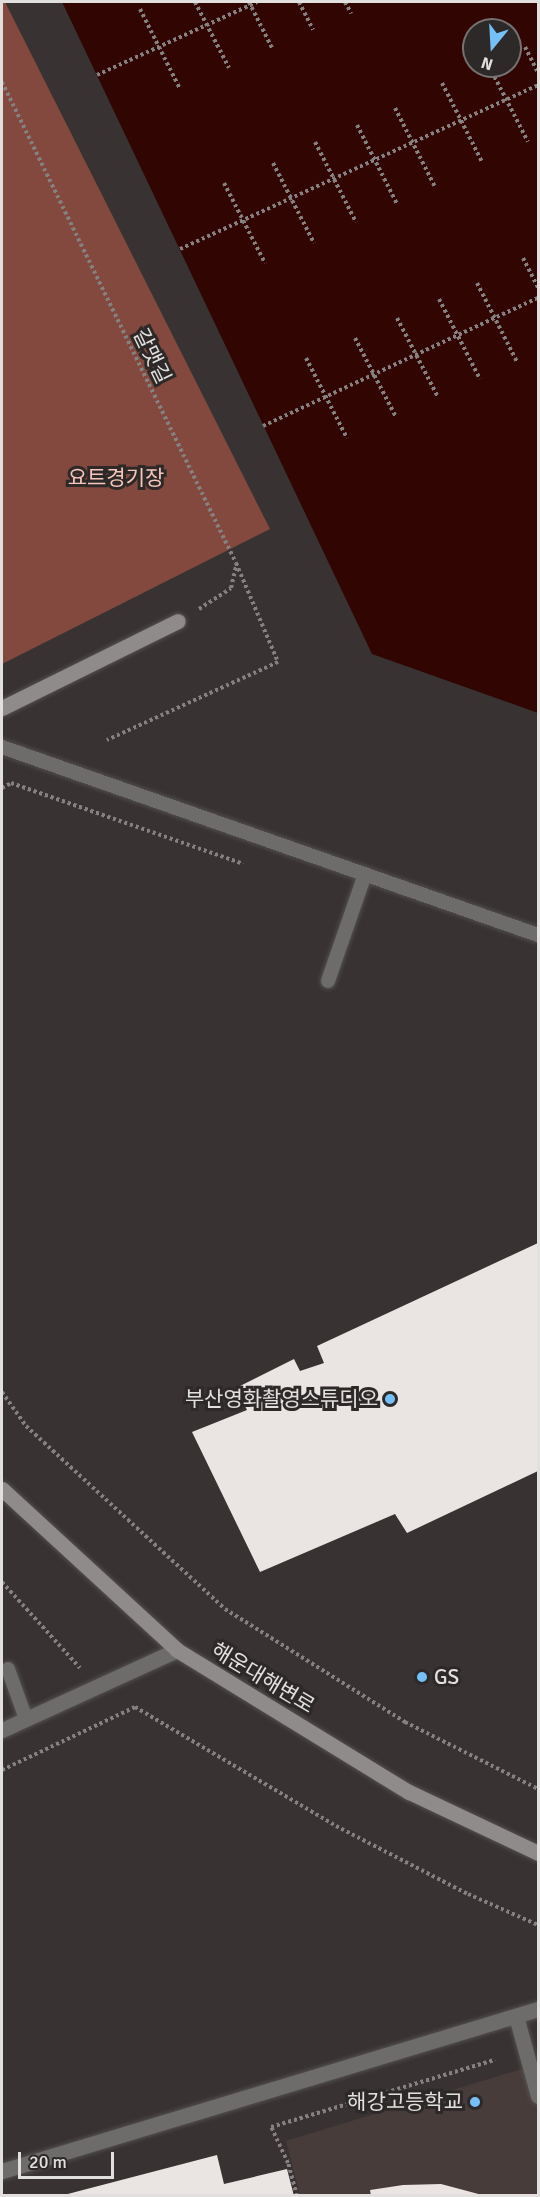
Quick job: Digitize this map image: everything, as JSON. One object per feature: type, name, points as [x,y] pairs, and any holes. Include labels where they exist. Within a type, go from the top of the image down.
[{"type":"main road","points":[[2,708],[178,621]]},
{"type":"main road","name":"해운대해변로","points":[[2,1489],[177,1650],[409,1792],[538,1853]]},
{"type":"street","points":[[2,1730],[177,1650]]},
{"type":"street","points":[[2,2171],[538,2009]]},
{"type":"street","points":[[516,2016],[538,2096]]},
{"type":"lane","points":[[2,747],[538,934]]},
{"type":"lane","points":[[328,981],[365,874]]},
{"type":"lane","points":[[8,1669],[26,1719]]},
{"type":"path","points":[[195,2],[229,68]]},
{"type":"path","points":[[97,75],[250,3],[257,2]]},
{"type":"path","points":[[299,2],[313,30]]},
{"type":"path","points":[[345,2],[351,14]]},
{"type":"path","points":[[250,3],[272,48]]},
{"type":"path","points":[[140,9],[180,89]]},
{"type":"path","points":[[525,47],[538,73]]},
{"type":"path","points":[[495,78],[528,142]]},
{"type":"path","name":"갈맷길","points":[[2,82],[236,563],[278,662],[107,740]]},
{"type":"path","points":[[442,83],[482,162]]},
{"type":"path","points":[[180,249],[538,85]]},
{"type":"path","points":[[395,108],[435,187]]},
{"type":"path","points":[[357,125],[398,204]]},
{"type":"path","points":[[315,142],[356,222]]},
{"type":"path","points":[[273,163],[314,243]]},
{"type":"path","points":[[224,183],[265,263]]},
{"type":"path","points":[[523,258],[538,287]]},
{"type":"path","points":[[477,283],[518,362]]},
{"type":"path","points":[[263,426],[538,298]]},
{"type":"path","points":[[439,300],[480,379]]},
{"type":"path","points":[[397,318],[438,397]]},
{"type":"path","points":[[355,338],[396,417]]},
{"type":"path","points":[[306,358],[346,438]]},
{"type":"path","points":[[178,621],[224,595],[231,588],[236,576],[236,563]]},
{"type":"path","points":[[2,788],[11,783],[243,864]]},
{"type":"path","points":[[2,1392],[26,1426],[225,1609],[405,1722],[538,1789]]},
{"type":"path","points":[[2,1582],[82,1670],[72,1676]]},
{"type":"path","points":[[2,1770],[135,1707],[336,1826],[468,1894],[538,1925]]},
{"type":"path","points":[[297,2196],[288,2163],[271,2127],[495,2060]]},
{"type":"shaded area","points":[[62,2],[538,2],[538,713],[372,654]]},
{"type":"shaded area","name":"해강고등학교","points":[[538,2064],[538,2195],[300,2195],[286,2141]]},
{"type":"green space","name":"요트경기장","points":[[2,2],[5,2],[270,529],[2,664]]},
{"type":"building","name":"부산영화촬영스튜디오","points":[[538,1243],[538,1471],[407,1533],[395,1514],[260,1572],[192,1432],[247,1410],[236,1388],[294,1359],[300,1371],[324,1363],[317,1346]]},
{"type":"building","points":[[217,2155],[224,2184],[287,2169],[294,2196],[60,2196]]},
{"type":"building","points":[[441,2184],[486,2196],[371,2196],[370,2190],[403,2185]]},
{"type":"place","name":"부산영화촬영스튜디오","points":[[390,1399]]},
{"type":"place","name":"GS","points":[[422,1677]]},
{"type":"place","name":"해강고등학교","points":[[475,2102]]}]
